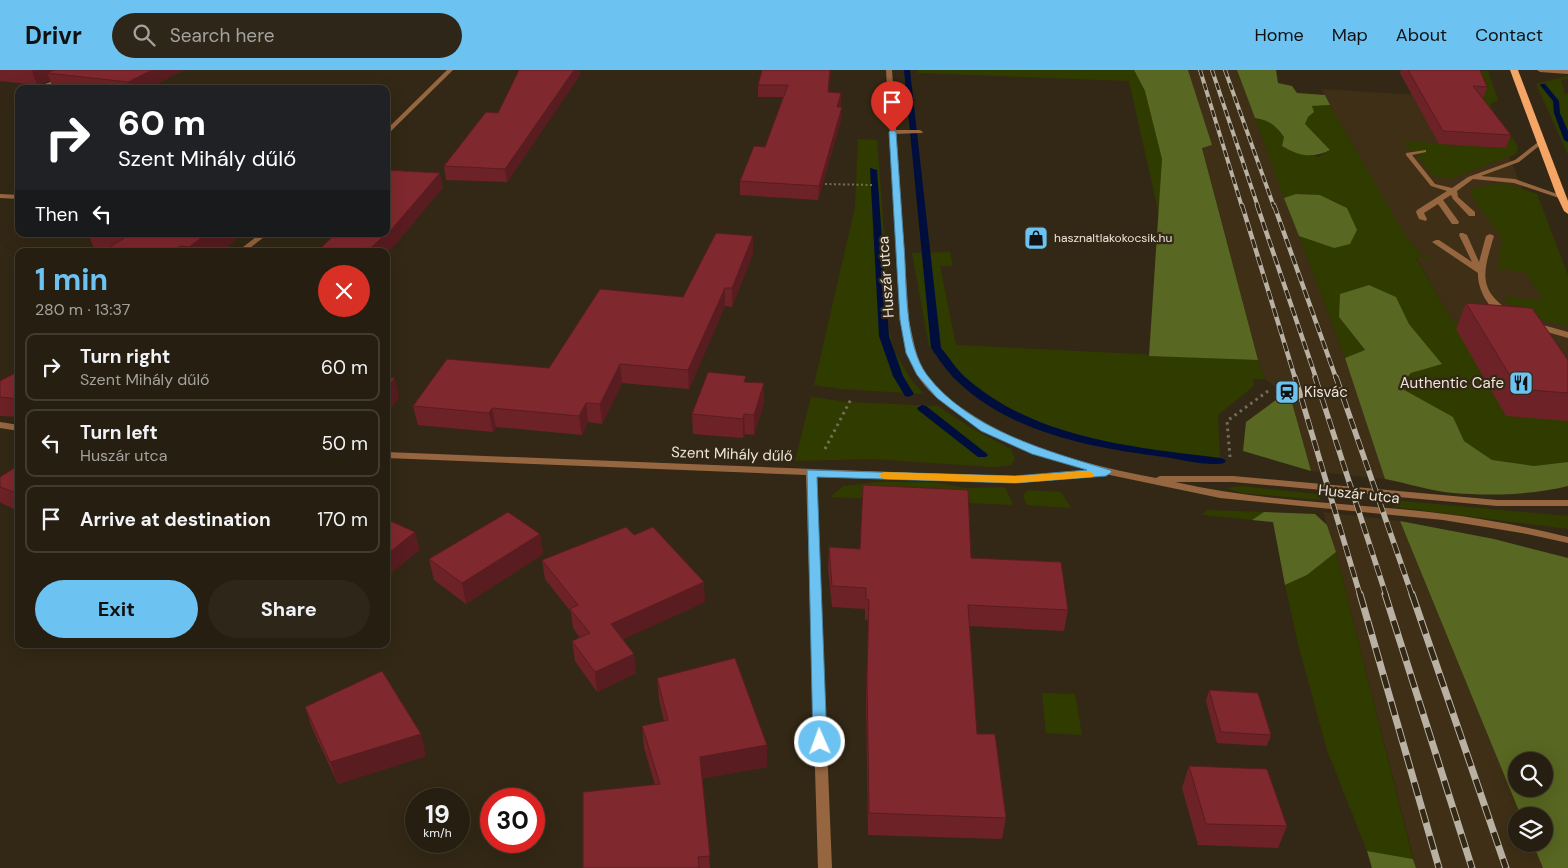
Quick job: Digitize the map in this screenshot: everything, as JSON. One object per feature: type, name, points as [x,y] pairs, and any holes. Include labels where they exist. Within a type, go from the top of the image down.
[{"type":"main road","points":[[1514,70],[1561,198],[1568,211]]},
{"type":"street","points":[[390,130],[450,70]]},
{"type":"street","name":"Huszár utca","points":[[889,70],[904,320],[911,353],[922,375],[940,396],[985,428],[1036,452],[1106,472],[1147,479],[1203,493],[1473,522],[1568,540]]},
{"type":"street","points":[[1540,70],[1568,72]]},
{"type":"street","points":[[46,85],[73,76]]},
{"type":"street","points":[[892,132],[920,132]]},
{"type":"street","points":[[1423,219],[1420,212],[1470,178],[1517,161],[1542,142]]},
{"type":"street","points":[[1424,151],[1408,154],[1432,185],[1453,190]]},
{"type":"street","points":[[1470,178],[1514,181],[1561,198]]},
{"type":"street","points":[[1453,190],[1455,198],[1472,214]]},
{"type":"street","points":[[0,196],[15,197]]},
{"type":"street","points":[[1439,200],[1455,222]]},
{"type":"street","points":[[1463,235],[1480,272]]},
{"type":"street","points":[[1490,236],[1480,272],[1481,285],[1486,296],[1501,310],[1517,318]]},
{"type":"street","points":[[246,248],[260,237]]},
{"type":"street","points":[[1436,242],[1480,272]]},
{"type":"street","points":[[1526,323],[1568,335]]},
{"type":"street","points":[[0,425],[15,427]]},
{"type":"street","name":"Szent Mihály dűlő","points":[[390,454],[1015,480],[1062,478],[1106,472]]},
{"type":"street","points":[[811,473],[826,868]]},
{"type":"street","name":"Huszár utca","points":[[1147,479],[1234,479],[1496,503],[1568,503]]},
{"type":"path","points":[[825,184],[866,185]]},
{"type":"path","points":[[1230,462],[1227,421],[1268,391]]},
{"type":"path","points":[[826,448],[851,399]]},
{"type":"shaded area","points":[[1188,70],[1237,70],[1376,441],[1385,479],[1311,471],[1291,399],[1265,379],[1258,360],[1202,147],[1212,145]]},
{"type":"shaded area","points":[[1321,89],[1484,99],[1506,148],[1568,303],[1568,421],[1506,416]]},
{"type":"shaded area","points":[[1323,512],[1400,521],[1508,784],[1508,797],[1513,797],[1517,807],[1508,807],[1508,852],[1536,852],[1543,868],[1416,868],[1336,552]]},
{"type":"green space","points":[[918,70],[1134,70],[1145,91],[1162,159],[1159,215],[1129,81],[918,73]]},
{"type":"green space","points":[[1134,70],[1188,70],[1212,145],[1202,148],[1258,360],[1149,356],[1162,159],[1145,91]]},
{"type":"green space","points":[[1237,70],[1276,70],[1278,83],[1292,86],[1297,93],[1325,95],[1330,105],[1312,106],[1314,112],[1308,117],[1305,124],[1330,150],[1317,155],[1306,155],[1282,146],[1284,137],[1278,129],[1264,120],[1255,118]]},
{"type":"green space","points":[[1470,70],[1488,71],[1498,100],[1490,104],[1495,115],[1489,115]]},
{"type":"green space","points":[[1568,76],[1568,79],[1561,80],[1565,94],[1568,94],[1568,155],[1536,84]]},
{"type":"green space","points":[[1330,105],[1406,237],[1422,255],[1445,258],[1416,258],[1453,322],[1514,326],[1568,421],[1568,462],[1534,466],[1492,460],[1464,441],[1452,417],[1399,387],[1411,373],[1441,363],[1409,324],[1396,297],[1369,285],[1339,317],[1365,351],[1345,358],[1299,236],[1334,248],[1347,208],[1317,195],[1302,194],[1284,198],[1255,118],[1265,120],[1275,126],[1284,137],[1283,146],[1318,157],[1330,150],[1305,124],[1311,106]]},
{"type":"green space","points":[[1496,135],[1513,138],[1518,148],[1516,154],[1450,179],[1433,176],[1413,150],[1408,149],[1403,141],[1506,148]]},
{"type":"green space","points":[[858,139],[877,140],[887,272],[887,321],[894,351],[912,381],[924,394],[841,389],[814,385],[855,207]]},
{"type":"green space","points":[[1496,184],[1513,185],[1537,194],[1568,275],[1568,326],[1541,320],[1524,313],[1502,297],[1544,300],[1525,272],[1498,269],[1502,238],[1471,196],[1471,191],[1475,188]]},
{"type":"green space","points":[[1296,194],[1320,195],[1347,208],[1357,230],[1350,244],[1334,248],[1299,236],[1284,198]]},
{"type":"green space","points":[[950,252],[953,266],[940,266],[956,345],[1258,360],[1265,379],[1253,379],[1254,386],[1218,415],[1220,461],[1109,446],[1038,427],[996,407],[966,382],[929,346],[912,253]]},
{"type":"green space","points":[[1369,285],[1396,297],[1409,324],[1442,364],[1411,373],[1399,387],[1453,417],[1464,441],[1492,460],[1534,466],[1568,462],[1568,486],[1526,493],[1467,494],[1436,491],[1385,479],[1345,358],[1365,350],[1339,317],[1340,294]]},
{"type":"green space","points":[[811,397],[848,402],[938,406],[971,428],[1011,449],[1015,459],[1011,465],[993,467],[872,459],[795,461]]},
{"type":"green space","points":[[1280,397],[1291,399],[1311,471],[1243,451],[1246,422]]},
{"type":"green space","points":[[876,482],[934,482],[965,488],[1005,487],[1013,505],[830,497],[844,486]]},
{"type":"green space","points":[[1240,486],[1318,494],[1320,500],[1242,493],[1226,488]]},
{"type":"green space","points":[[1027,490],[1061,492],[1071,508],[1027,505],[1023,496]]},
{"type":"green space","points":[[1392,500],[1568,516],[1568,529],[1395,507]]},
{"type":"green space","points":[[1206,510],[1264,512],[1252,520],[1203,515]]},
{"type":"green space","points":[[1264,512],[1315,514],[1327,525],[1336,552],[1307,575],[1285,585],[1273,522],[1252,520]]},
{"type":"green space","points":[[1400,521],[1494,539],[1568,558],[1568,868],[1543,868],[1536,852],[1553,852],[1553,807],[1517,807],[1513,797],[1553,797],[1553,752],[1508,752],[1508,784]]},
{"type":"green space","points":[[1336,552],[1413,859],[1367,851],[1327,750],[1298,644],[1285,585],[1307,575]]},
{"type":"green space","points":[[1042,693],[1075,694],[1082,735],[1046,733]]},
{"type":"green space","points":[[1367,851],[1413,859],[1416,868],[1372,868]]},
{"type":"building","points":[[54,70],[152,70],[128,82],[47,73]]},
{"type":"building","points":[[519,70],[574,70],[505,169],[444,166],[486,112],[498,113]]},
{"type":"building","points":[[762,70],[830,70],[828,92],[841,93],[837,107],[842,107],[819,186],[740,181],[754,146],[765,147],[788,85],[758,85]]},
{"type":"building","points":[[1408,70],[1480,70],[1487,87],[1473,86],[1511,135],[1443,131]]},
{"type":"building","points":[[390,170],[440,173],[391,230]]},
{"type":"building","points":[[716,233],[753,236],[732,288],[725,288],[688,370],[620,364],[600,404],[586,403],[579,416],[492,408],[489,413],[413,406],[447,359],[549,368],[600,289],[683,297]]},
{"type":"building","points":[[116,237],[202,237],[189,247],[110,247],[124,238]]},
{"type":"building","points":[[332,237],[383,237],[370,248],[321,248]]},
{"type":"building","points":[[1466,303],[1532,308],[1568,360],[1568,393],[1518,389]]},
{"type":"building","points":[[708,372],[746,376],[744,382],[764,383],[754,415],[744,414],[743,419],[692,414]]},
{"type":"building","points":[[15,373],[15,399],[0,397],[0,381]]},
{"type":"building","points":[[15,468],[15,493],[0,487],[0,477]]},
{"type":"building","points":[[863,485],[968,490],[971,558],[1061,562],[1068,610],[968,605],[977,734],[995,734],[1006,818],[869,813],[867,678],[869,600],[866,599],[866,588],[832,586],[829,547],[860,549]]},
{"type":"building","points":[[508,512],[540,534],[462,583],[429,559]]},
{"type":"building","points":[[390,521],[415,532],[390,552]]},
{"type":"building","points":[[626,527],[634,535],[653,527],[704,582],[611,624],[634,654],[595,672],[572,641],[590,633],[570,609],[578,605],[542,560]]},
{"type":"building","points":[[735,658],[767,745],[700,757],[710,856],[698,857],[699,868],[583,868],[583,792],[660,784],[642,726],[668,720],[657,678]]},
{"type":"building","points":[[382,671],[421,734],[330,762],[305,707]]},
{"type":"building","points":[[1209,690],[1258,693],[1271,735],[1221,732]]},
{"type":"building","points":[[1189,766],[1267,769],[1287,826],[1206,824]]},
{"type":"waterway","points":[[907,70],[936,348],[960,378],[990,402],[1025,420],[1063,434],[1103,444],[1220,461]]},
{"type":"waterway","points":[[1543,85],[1556,101],[1557,113],[1568,140]]},
{"type":"waterway","points":[[873,170],[884,336],[898,376],[909,394]]},
{"type":"waterway","points":[[922,408],[982,455]]},
{"type":"railway","points":[[1200,70],[1242,207]]},
{"type":"railway","points":[[1212,70],[1258,207]]},
{"type":"railway","points":[[1225,70],[1274,207]]},
{"type":"railway","points":[[1242,205],[1295,378]]},
{"type":"railway","points":[[1257,205],[1316,378]]},
{"type":"railway","points":[[1274,205],[1336,378]]},
{"type":"railway","points":[[1295,377],[1360,595]]},
{"type":"railway","points":[[1315,377],[1386,595]]},
{"type":"railway","points":[[1336,377],[1412,595]]},
{"type":"railway","points":[[1360,594],[1439,868]]},
{"type":"railway","points":[[1385,594],[1472,868]]},
{"type":"railway","points":[[1412,594],[1506,868]]},
{"type":"slow traffic","points":[[884,475],[1015,480],[1071,477],[1089,474]]},
{"type":"place","name":"hasznaltlakokocsik.hu","points":[[1036,238]]},
{"type":"place","name":"Authentic Cafe","points":[[1521,383]]},
{"type":"place","name":"Kisvác","points":[[1287,392]]},
{"type":"route","points":[[820,742],[811,473],[1015,480],[1071,477],[1106,472],[1036,452],[985,428],[940,396],[922,375],[911,353],[904,320],[892,132]]}]
